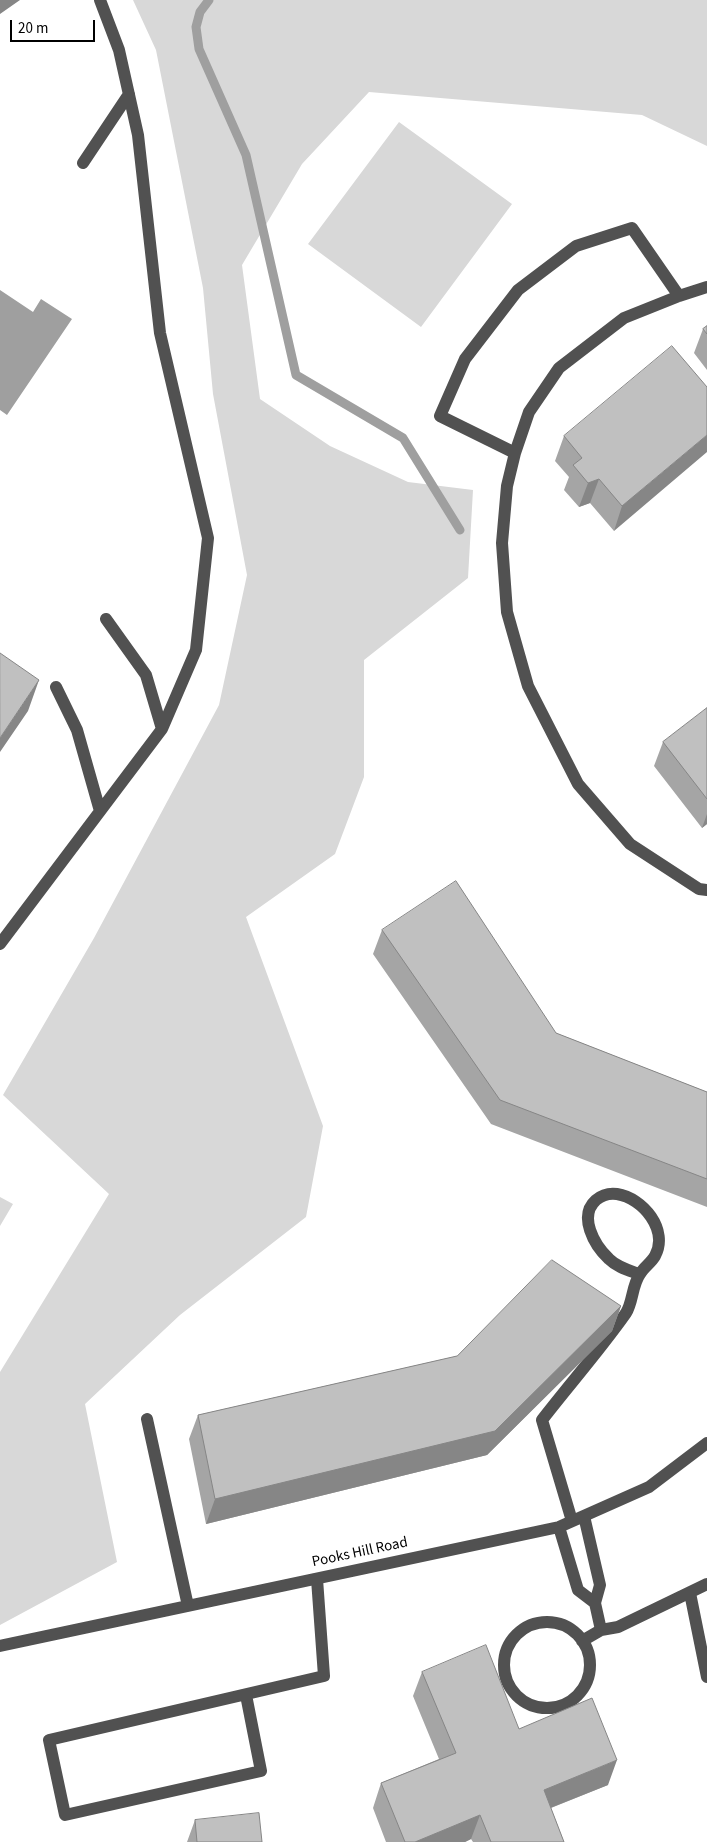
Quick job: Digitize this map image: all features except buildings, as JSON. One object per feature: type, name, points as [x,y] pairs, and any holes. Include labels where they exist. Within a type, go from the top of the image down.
[{"type":"street","points":[[0,944],[162,729],[196,650],[208,538],[160,332],[138,135],[119,50],[100,0]]},
{"type":"street","points":[[84,163],[129,94]]},
{"type":"street","points":[[515,453],[440,416],[465,359],[518,290],[576,246],[632,228],[679,296]]},
{"type":"street","points":[[707,287],[624,318],[559,368],[529,412],[515,453],[507,486],[502,543],[507,612],[528,686],[578,784],[630,844],[698,889],[707,890]]},
{"type":"street","points":[[106,619],[146,675],[162,729]]},
{"type":"street","points":[[56,686],[77,730],[100,811]]},
{"type":"street","points":[[572,1521],[542,1420],[627,1311],[639,1274],[656,1255],[657,1229],[649,1213],[638,1201],[616,1194],[601,1196],[590,1205],[588,1220],[590,1233],[608,1259],[618,1266],[639,1274]]},
{"type":"street","points":[[147,1419],[188,1606]]},
{"type":"street","name":"Pooks Hill Road","points":[[0,1646],[559,1527],[649,1487],[707,1443]]},
{"type":"street","points":[[584,1516],[600,1585],[595,1603],[601,1630]]},
{"type":"street","points":[[559,1527],[578,1590],[595,1603]]},
{"type":"street","points":[[246,1695],[261,1771],[65,1815],[49,1740],[324,1676],[317,1578]]},
{"type":"street","points":[[582,1641],[601,1630],[618,1627],[707,1584]]},
{"type":"street","points":[[690,1593],[707,1677]]},
{"type":"street","points":[[538,1624],[560,1624],[572,1630],[582,1641],[588,1652],[588,1677],[583,1688],[570,1701],[552,1708],[540,1707],[518,1697],[509,1686],[504,1672],[504,1657],[510,1644],[519,1632],[538,1624]]},
{"type":"shaded area","points":[[133,0],[707,0],[707,146],[642,115],[369,92],[302,164],[242,265],[260,399],[330,446],[408,482],[473,490],[468,578],[364,660],[364,777],[335,854],[246,917],[323,1126],[306,1217],[180,1315],[85,1404],[117,1562],[0,1625],[0,1372],[109,1194],[3,1095],[94,938],[219,705],[247,575],[213,394],[203,288],[156,50]]},
{"type":"shaded area","points":[[399,122],[512,204],[421,327],[308,244]]},
{"type":"shaded area","points":[[0,290],[33,312],[41,299],[72,319],[7,415],[0,410]]},
{"type":"shaded area","points":[[0,1197],[13,1204],[0,1226]]},
{"type":"waterway","points":[[209,0],[200,12],[196,27],[199,49],[246,155],[296,375],[403,438],[460,530]]}]
